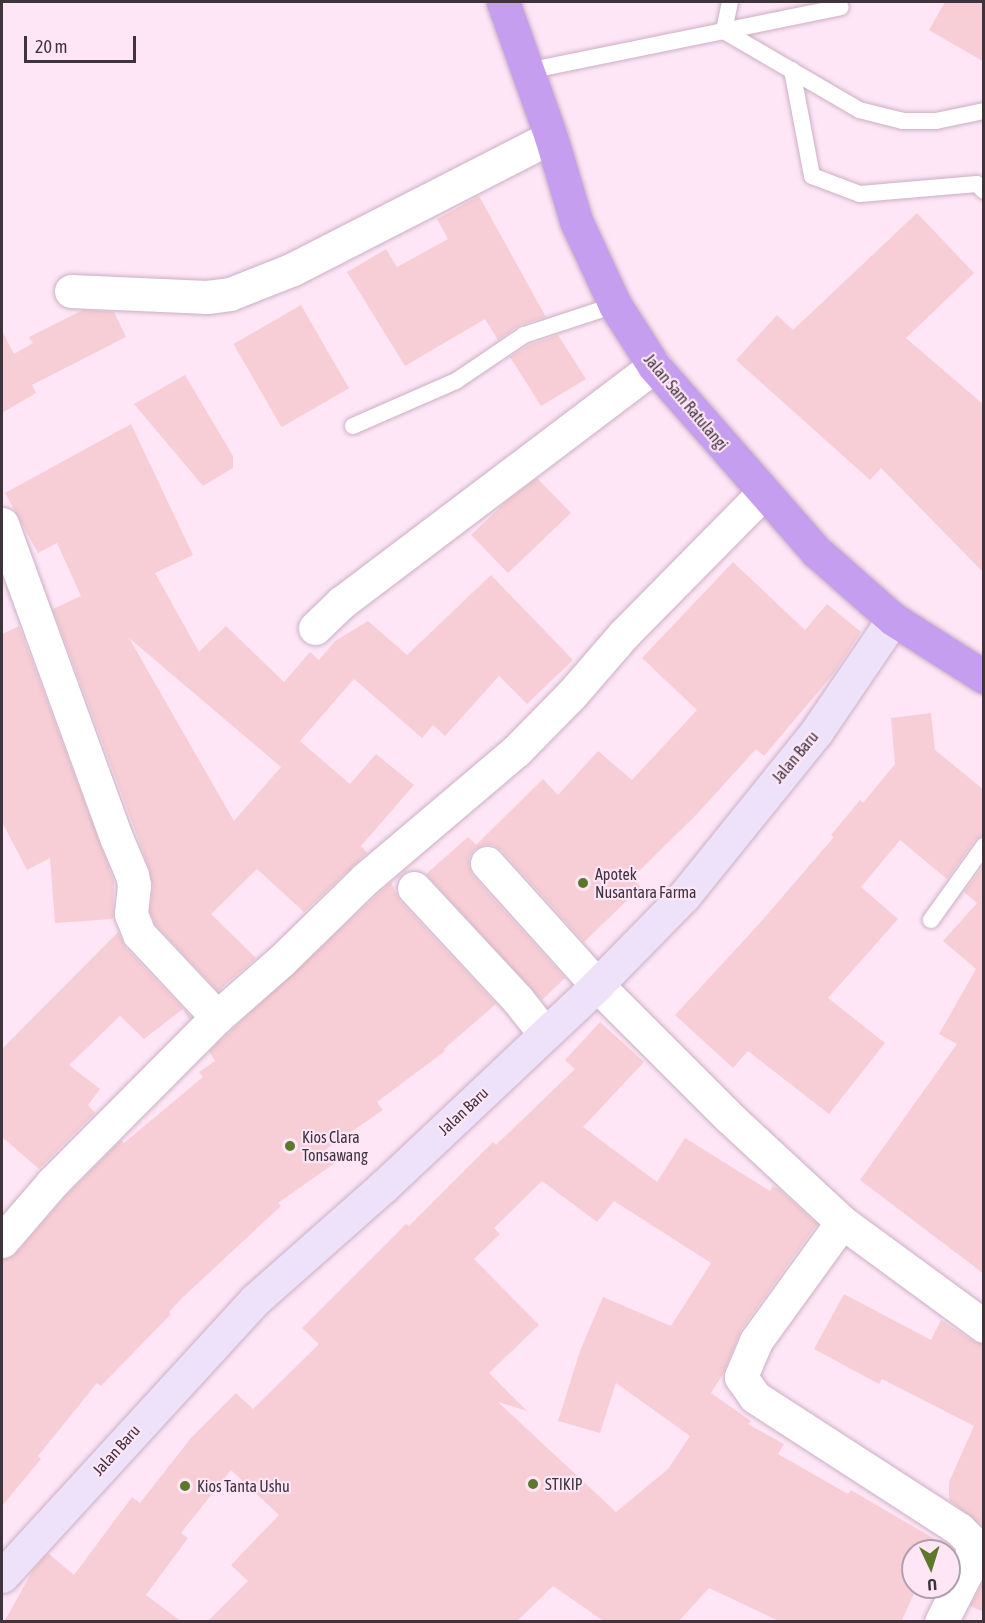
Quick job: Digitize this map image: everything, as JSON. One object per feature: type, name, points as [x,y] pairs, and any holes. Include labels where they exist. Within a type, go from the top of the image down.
[{"type":"highway","name":"Jalan Sam Ratulangi","points":[[503,2],[551,137],[576,222],[615,305],[654,366],[817,552],[892,619],[984,678]]},
{"type":"street","points":[[71,291],[207,297],[230,294],[293,269],[551,137]]},
{"type":"street","points":[[315,628],[341,603],[654,366]]},
{"type":"street","points":[[2,1241],[60,1175],[217,1017],[282,961],[365,879],[516,751],[572,694],[624,634],[763,493]]},
{"type":"street","points":[[2,524],[116,837],[132,875],[134,885],[131,914],[136,928],[217,1017]]},
{"type":"street","name":"Jalan Baru","points":[[2,1575],[255,1300],[384,1186],[597,985],[684,896],[817,731],[892,619]]},
{"type":"street","points":[[487,863],[597,985],[729,1117],[842,1222],[984,1326]]},
{"type":"street","points":[[414,888],[518,1000],[544,1034]]},
{"type":"street","points":[[842,1222],[756,1341],[741,1377],[755,1397],[959,1529],[970,1540],[973,1547],[967,1571],[941,1622]]},
{"type":"lane","points":[[724,31],[730,2]]},
{"type":"lane","points":[[527,71],[841,7]]},
{"type":"lane","points":[[724,31],[860,110],[903,121],[936,121],[984,111]]},
{"type":"lane","points":[[792,70],[812,176],[860,194],[977,184],[984,191]]},
{"type":"lane","points":[[353,426],[456,381],[524,335],[615,305]]},
{"type":"lane","points":[[931,920],[984,846]]},
{"type":"building","points":[[945,2],[984,2],[984,62],[929,30]]},
{"type":"building","points":[[479,196],[546,317],[520,325],[498,340],[485,319],[405,366],[347,272],[386,249],[397,267],[448,239],[437,219]]},
{"type":"building","points":[[917,213],[974,273],[906,338],[984,405],[984,573],[881,468],[870,480],[736,360],[777,315],[793,330]]},
{"type":"building","points":[[301,305],[349,388],[281,427],[233,344]]},
{"type":"building","points":[[83,310],[114,312],[126,337],[32,385],[36,393],[2,413],[2,331],[14,354],[33,343],[29,337]]},
{"type":"building","points":[[558,335],[586,379],[541,406],[510,357],[529,345]]},
{"type":"building","points":[[185,375],[233,456],[233,468],[203,486],[134,404]]},
{"type":"building","points":[[131,424],[193,555],[155,573],[199,652],[226,626],[284,682],[310,652],[319,660],[335,641],[368,621],[407,655],[491,575],[573,660],[527,704],[499,676],[445,736],[433,725],[422,738],[354,679],[300,741],[350,784],[376,754],[414,785],[361,846],[367,853],[304,912],[257,869],[211,914],[256,958],[218,991],[155,924],[150,911],[153,887],[149,868],[53,609],[81,596],[57,543],[38,553],[5,493]],"holes":[[[129,638],[281,767],[234,821]]]},
{"type":"building","points":[[537,478],[571,513],[508,573],[471,535],[508,500]]},
{"type":"building","points":[[733,562],[805,630],[827,604],[861,632],[834,673],[764,756],[756,749],[697,814],[632,878],[641,887],[584,942],[501,850],[493,845],[484,845],[474,850],[469,858],[473,876],[565,978],[542,1000],[426,874],[468,837],[476,845],[543,779],[558,795],[598,751],[632,780],[697,710],[642,658]]},
{"type":"building","points":[[19,626],[114,881],[113,919],[55,923],[50,858],[27,870],[2,822],[2,634]]},
{"type":"building","points":[[931,713],[935,750],[984,790],[984,836],[975,840],[947,879],[900,840],[861,887],[898,919],[828,998],[885,1043],[829,1114],[748,1051],[733,1068],[675,1015],[759,924],[834,837],[831,835],[860,800],[863,803],[895,764],[891,718]]},
{"type":"building","points":[[984,865],[984,1274],[860,1180],[957,1044],[939,1034],[976,969],[943,941],[977,903],[964,892]]},
{"type":"building","points":[[391,882],[400,901],[496,1004],[444,1049],[445,1051],[377,1102],[383,1110],[326,1149],[335,1163],[278,1203],[281,1206],[181,1299],[169,1312],[171,1314],[101,1386],[97,1383],[38,1456],[41,1459],[2,1506],[2,1259],[16,1253],[66,1196],[121,1140],[124,1143],[203,1077],[199,1072],[215,1061],[209,1051]]},
{"type":"building","points":[[118,932],[125,947],[191,1017],[189,1019],[183,1009],[144,1039],[120,1016],[69,1065],[100,1089],[88,1105],[95,1113],[39,1169],[2,1137],[2,1049]]},
{"type":"building","points":[[600,1022],[644,1062],[583,1127],[657,1182],[685,1138],[770,1191],[773,1186],[780,1190],[817,1224],[741,1330],[723,1374],[711,1393],[751,1421],[748,1424],[784,1444],[778,1454],[848,1494],[851,1490],[935,1539],[901,1539],[901,1599],[912,1599],[901,1622],[781,1622],[709,1588],[678,1622],[605,1622],[553,1586],[516,1622],[207,1622],[248,1581],[231,1565],[279,1515],[231,1470],[181,1533],[188,1538],[146,1595],[182,1622],[4,1622],[33,1570],[48,1553],[74,1575],[132,1497],[140,1503],[191,1438],[236,1393],[253,1409],[319,1344],[302,1328],[406,1224],[409,1226],[493,1142],[496,1145],[575,1069],[565,1060]],"holes":[[[542,1181],[597,1222],[614,1201],[711,1263],[671,1326],[603,1297],[580,1351],[558,1421],[600,1433],[616,1383],[690,1436],[668,1469],[616,1512],[498,1402],[527,1411],[489,1373],[539,1325],[474,1259],[500,1234],[494,1228]]]},
{"type":"building","points":[[844,1294],[931,1340],[941,1320],[973,1341],[984,1344],[984,1527],[949,1500],[949,1482],[974,1426],[882,1379],[879,1384],[814,1349]]},
{"type":"building","points":[[984,1580],[984,1612],[970,1606]]},
{"type":"place","name":"Apotek Nusantara Farma","points":[[583,883]]},
{"type":"place","name":"Kios Clara Tonsawang","points":[[290,1146]]},
{"type":"place","name":"STIKIP","points":[[533,1484]]},
{"type":"place","name":"Kios Tanta Ushu","points":[[185,1486]]}]
